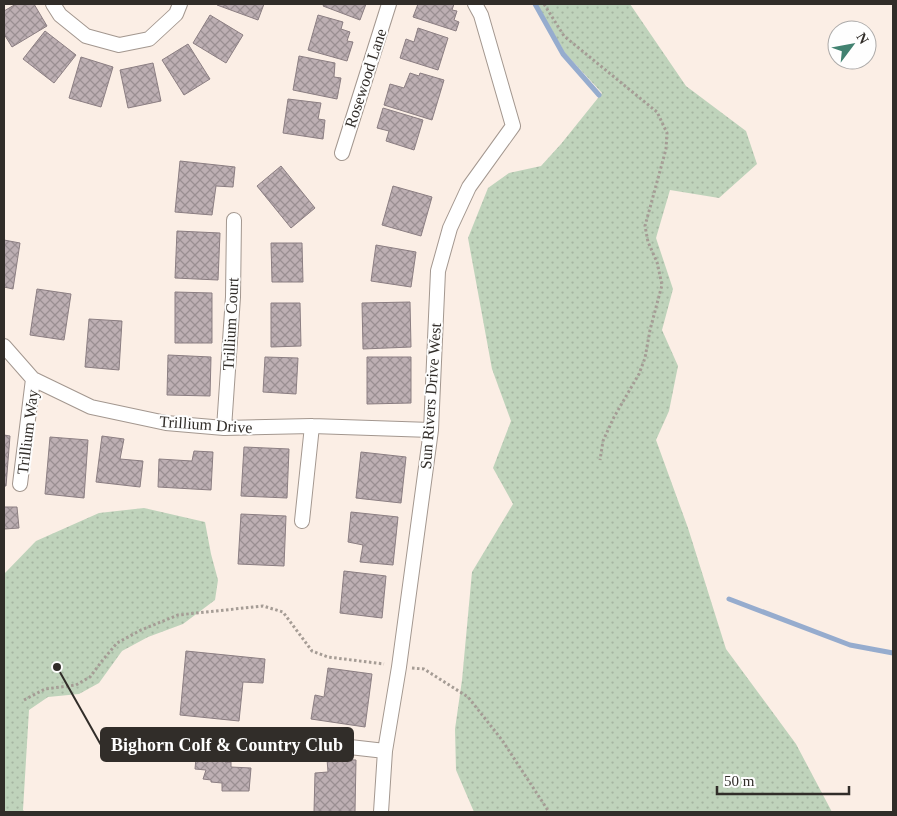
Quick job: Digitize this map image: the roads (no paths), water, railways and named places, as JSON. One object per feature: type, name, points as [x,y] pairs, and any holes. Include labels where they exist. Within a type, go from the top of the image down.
[{"type":"street","points":[[53,4],[60,16],[86,36],[119,45],[148,39],[176,14],[180,4]]},
{"type":"street","name":"Rosewood Lane","points":[[342,153],[389,4]]},
{"type":"street","name":"Sun Rivers Drive West","points":[[381,812],[385,751],[399,666],[431,430],[438,272],[450,228],[469,187],[513,126],[481,15],[475,4]]},
{"type":"street","name":"Trillium Court","points":[[224,428],[233,297],[234,220]]},
{"type":"street","name":"Trillium Drive","points":[[4,346],[33,378],[90,407],[166,423],[224,428],[312,426],[431,430]]},
{"type":"street","name":"Trillium Way","points":[[20,484],[33,378]]},
{"type":"street","points":[[302,521],[312,426]]},
{"type":"street","points":[[253,736],[385,751]]},
{"type":"waterway","points":[[535,4],[563,54],[599,95]]},
{"type":"waterway","points":[[729,599],[850,645],[893,653]]},
{"type":"place","name":"Bighorn Colf & Country Club","points":[[57,667]]}]
